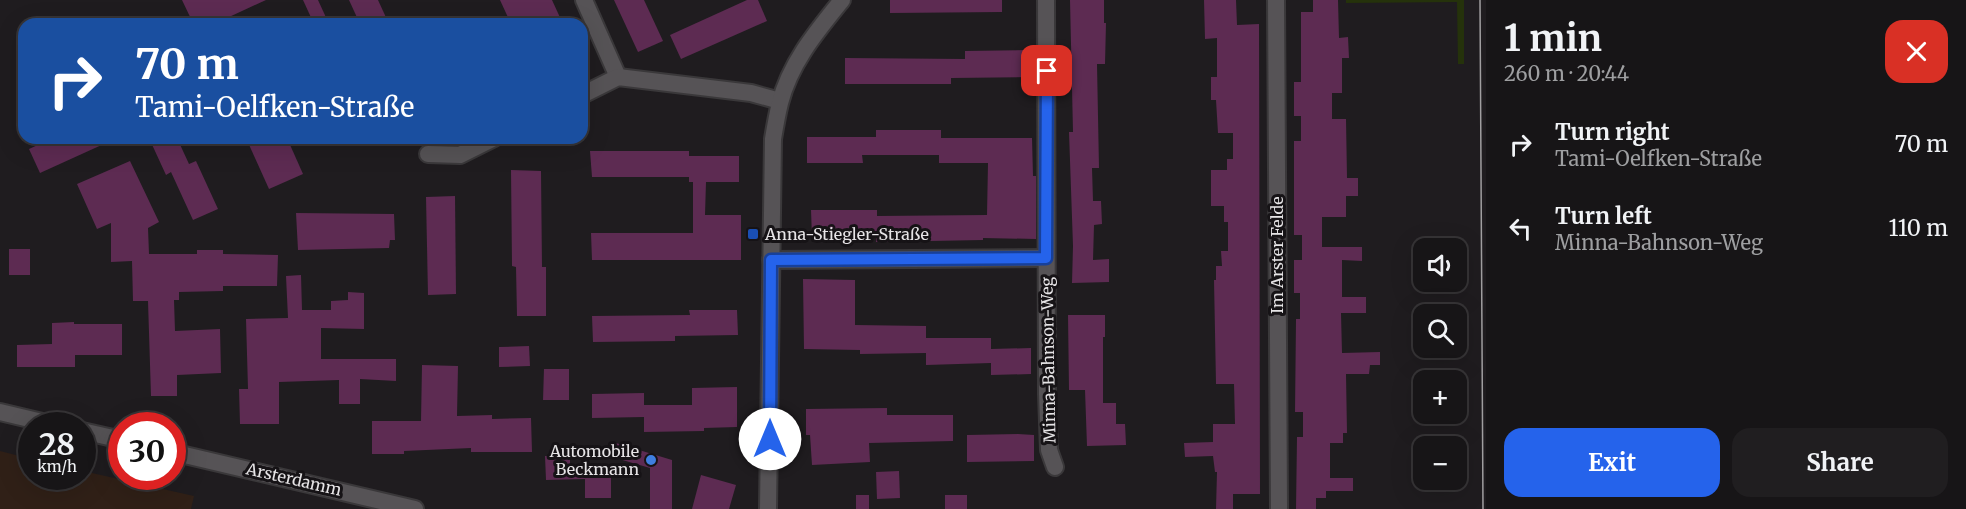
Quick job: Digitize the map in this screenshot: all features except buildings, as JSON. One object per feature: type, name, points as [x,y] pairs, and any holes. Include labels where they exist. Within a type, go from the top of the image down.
[{"type":"street","points":[[584,0],[618,77]]},
{"type":"street","points":[[768,509],[773,139],[780,101],[793,68],[808,42],[842,0]]},
{"type":"street","name":"Minna-Bahnson-Weg","points":[[1046,0],[1049,450],[1055,467]]},
{"type":"street","name":"Im Arster Felde","points":[[1276,0],[1279,509]]},
{"type":"street","points":[[588,92],[618,77],[751,93],[780,101]]},
{"type":"street","points":[[428,154],[460,155],[482,144]]},
{"type":"street","points":[[771,260],[1046,258]]},
{"type":"street","points":[[0,412],[18,416]]},
{"type":"street","name":"Arsterdamm","points":[[186,455],[415,509]]},
{"type":"shaded area","points":[[0,451],[18,456],[18,490],[96,490],[96,474],[108,477],[108,490],[167,490],[194,496],[191,509],[0,509]]},
{"type":"green space","points":[[1346,0],[1464,0],[1464,64],[1458,64],[1457,2],[1346,3]]},
{"type":"tram line","points":[[1480,0],[1483,509]]},
{"type":"place","name":"Anna-Stiegler-Straße","points":[[753,234]]},
{"type":"place","name":"Automobile Beckmann","points":[[651,460]]},
{"type":"route","points":[[770,439],[771,260],[1046,258],[1047,71]]}]
